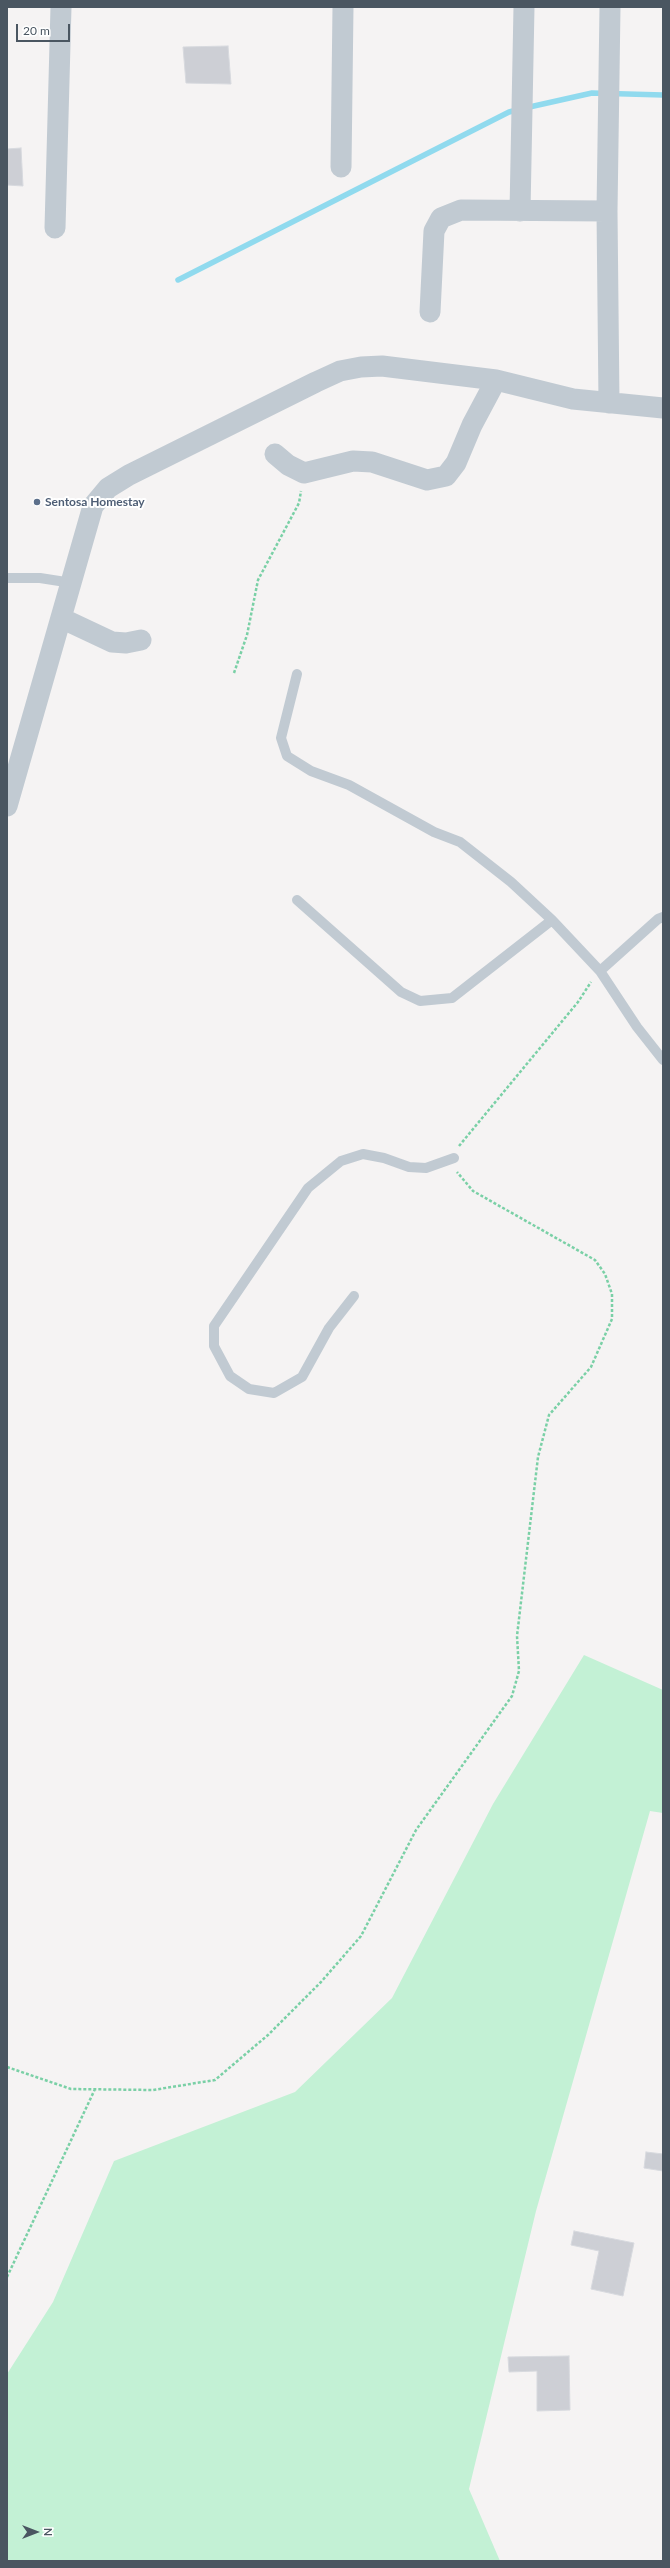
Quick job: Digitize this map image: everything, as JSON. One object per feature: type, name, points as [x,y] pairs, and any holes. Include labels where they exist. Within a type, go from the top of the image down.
[{"type":"street","points":[[55,228],[61,7]]},
{"type":"street","points":[[341,167],[343,7]]},
{"type":"street","points":[[520,211],[524,7]]},
{"type":"street","points":[[609,403],[607,211],[610,7]]},
{"type":"street","points":[[430,312],[434,232],[441,218],[461,210],[607,211]]},
{"type":"street","points":[[7,806],[93,506],[108,488],[129,475],[340,371],[382,366],[496,380],[566,398],[663,408]]},
{"type":"street","points":[[276,454],[288,465],[304,473],[353,461],[372,462],[427,480],[446,476],[456,463],[472,425],[496,380]]},
{"type":"street","points":[[61,618],[112,642],[126,643],[141,640]]},
{"type":"lane","points":[[7,578],[40,578],[72,583]]},
{"type":"lane","points":[[297,674],[282,738],[287,756],[310,771],[349,785],[428,828],[460,842],[511,882],[552,920],[600,971],[637,1027],[663,1060]]},
{"type":"lane","points":[[297,900],[401,992],[420,1001],[452,998],[552,920]]},
{"type":"lane","points":[[600,971],[652,924],[663,917]]},
{"type":"lane","points":[[354,1296],[329,1328],[302,1377],[274,1393],[249,1389],[230,1376],[214,1346],[214,1326],[308,1188],[341,1161],[363,1154],[384,1158],[409,1167],[426,1168],[454,1158]]},
{"type":"path","points":[[234,673],[247,635],[258,580],[299,503],[304,473]]},
{"type":"path","points":[[7,2067],[71,2089],[153,2090],[215,2080],[268,2035],[321,1982],[361,1936],[416,1830],[512,1696],[519,1671],[517,1636],[538,1457],[549,1415],[591,1367],[612,1319],[612,1294],[606,1274],[595,1260],[473,1191],[458,1174],[454,1158],[460,1142],[578,1002],[600,971]]},
{"type":"path","points":[[7,2277],[95,2089]]},
{"type":"green space","points":[[584,1655],[663,1690],[663,1813],[650,1811],[536,2211],[469,2489],[500,2561],[7,2561],[7,2374],[53,2302],[114,2161],[295,2092],[392,1998],[493,1804]]},
{"type":"building","points":[[228,46],[231,84],[186,83],[183,47]]},
{"type":"building","points":[[21,148],[23,186],[7,185],[7,149]]},
{"type":"building","points":[[646,2152],[663,2154],[663,2171],[644,2168]]},
{"type":"building","points":[[574,2231],[634,2243],[623,2296],[591,2289],[599,2251],[571,2245]]},
{"type":"building","points":[[569,2356],[570,2410],[537,2411],[537,2371],[509,2372],[508,2357]]},
{"type":"waterway","points":[[525,108],[592,93],[663,95]]},
{"type":"waterway","points":[[178,280],[509,112],[517,110]]},
{"type":"place","name":"Sentosa Homestay","points":[[37,502]]}]
